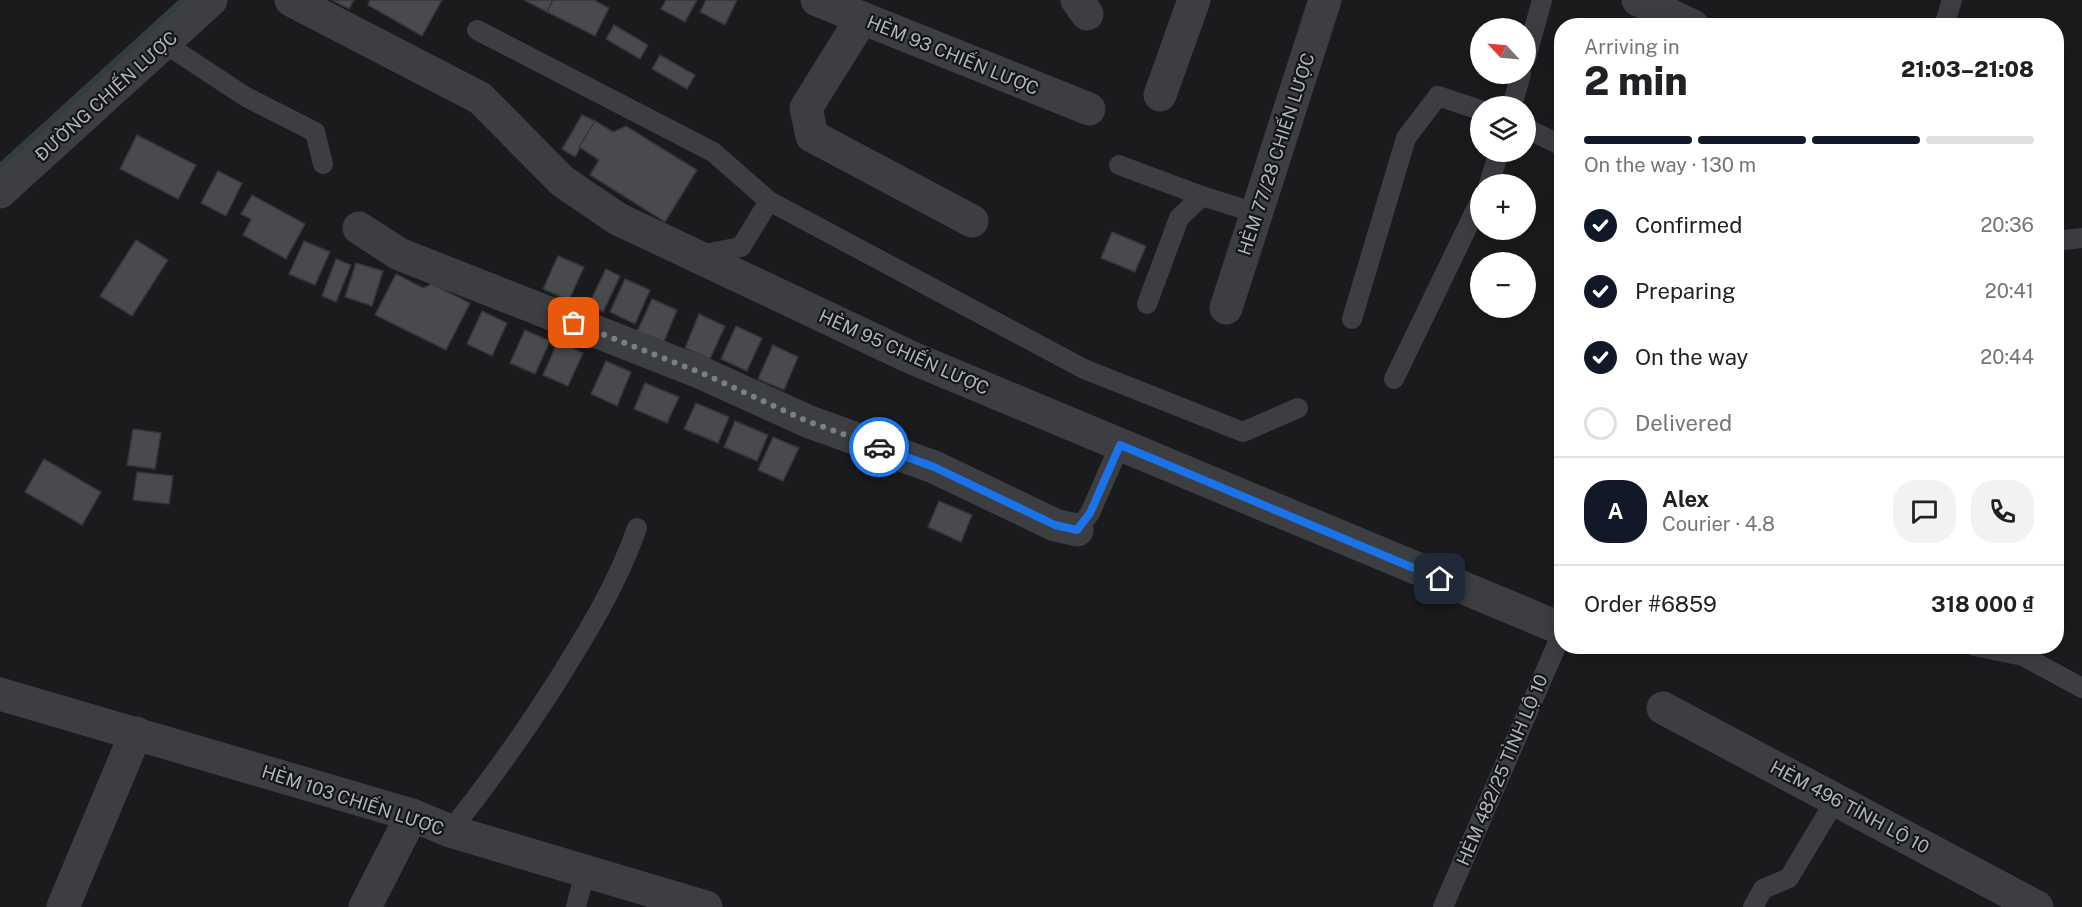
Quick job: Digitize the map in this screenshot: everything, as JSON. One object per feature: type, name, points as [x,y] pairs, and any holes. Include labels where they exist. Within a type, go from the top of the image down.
[{"type":"street","name":"ĐƯỜNG CHIẾN LƯỢC","points":[[0,192],[211,0]]},
{"type":"street","name":"HẺM 95 CHIẾN LƯỢC","points":[[291,0],[480,98],[561,180],[618,219],[910,357],[1554,628]]},
{"type":"street","name":"HẺM 93 CHIẾN LƯỢC","points":[[817,0],[1089,109]]},
{"type":"street","points":[[1160,96],[1194,0]]},
{"type":"street","name":"HẺM 77/28 CHIẾN LƯỢC","points":[[1226,308],[1325,0]]},
{"type":"street","points":[[1638,0],[1676,18]]},
{"type":"street","points":[[862,18],[806,108],[812,136],[972,221]]},
{"type":"street","points":[[359,228],[399,254],[704,374],[807,421],[934,467],[1055,525],[1077,530]]},
{"type":"street","name":"HẺM 103 CHIẾN LƯỢC","points":[[2,700],[136,733],[412,815],[450,831],[685,904]]},
{"type":"street","name":"HẺM 496 TỈNH LỘ 10","points":[[1663,708],[2037,907]]},
{"type":"street","points":[[63,907],[136,733]]},
{"type":"street","points":[[365,907],[412,815]]},
{"type":"lane","points":[[1536,22],[1542,0]]},
{"type":"lane","points":[[1946,18],[1952,0]]},
{"type":"lane","points":[[477,30],[713,152],[770,201],[1084,369],[1243,432],[1298,408]]},
{"type":"lane","points":[[164,43],[246,97],[315,132],[323,164]]},
{"type":"lane","points":[[1352,319],[1406,138],[1438,96],[1470,107]]},
{"type":"lane","points":[[1536,133],[1554,142]]},
{"type":"lane","points":[[1119,165],[1202,196],[1256,213]]},
{"type":"lane","points":[[1147,304],[1179,218],[1202,196]]},
{"type":"lane","points":[[696,256],[741,247],[770,201]]},
{"type":"lane","points":[[1394,379],[1470,222]]},
{"type":"lane","points":[[2064,240],[2082,238]]},
{"type":"lane","points":[[1077,530],[1090,513],[1120,445]]},
{"type":"lane","points":[[450,831],[490,782],[591,627],[625,562],[637,528]]},
{"type":"lane","name":"HẺM 482/25 TỈNH LỘ 10","points":[[1443,907],[1554,650]]},
{"type":"lane","points":[[2013,654],[2023,656],[2082,688]]},
{"type":"lane","points":[[1753,907],[1763,889],[1789,878],[1836,800]]},
{"type":"lane","points":[[576,907],[585,872]]},
{"type":"building","points":[[332,0],[354,0],[349,9]]},
{"type":"building","points":[[370,0],[442,0],[422,36],[368,5]]},
{"type":"building","points":[[524,0],[553,0],[547,12]]},
{"type":"building","points":[[553,0],[594,0],[609,8],[595,36],[547,12]]},
{"type":"building","points":[[666,0],[697,0],[685,22],[661,9]]},
{"type":"building","points":[[706,0],[737,0],[725,25],[700,12]]},
{"type":"building","points":[[614,25],[648,45],[640,59],[606,39]]},
{"type":"building","points":[[660,55],[695,75],[687,89],[652,69]]},
{"type":"building","points":[[582,115],[595,121],[575,157],[562,149]]},
{"type":"building","points":[[595,121],[613,132],[626,126],[697,170],[665,222],[590,175],[599,160],[579,147]]},
{"type":"building","points":[[137,135],[196,165],[178,199],[120,169]]},
{"type":"building","points":[[218,171],[242,183],[226,216],[201,203]]},
{"type":"building","points":[[252,195],[305,224],[286,259],[243,235],[251,219],[241,214]]},
{"type":"building","points":[[1112,232],[1146,246],[1135,272],[1101,258]]},
{"type":"building","points":[[136,240],[168,260],[132,316],[100,296]]},
{"type":"building","points":[[304,241],[330,252],[315,285],[289,274]]},
{"type":"building","points":[[558,256],[584,267],[569,300],[543,289]]},
{"type":"building","points":[[336,259],[351,265],[336,302],[322,296]]},
{"type":"building","points":[[356,263],[383,271],[372,306],[345,297]]},
{"type":"building","points":[[606,269],[620,276],[603,312],[588,306]]},
{"type":"building","points":[[396,274],[423,288],[432,284],[470,303],[446,350],[375,315]]},
{"type":"building","points":[[625,279],[650,290],[635,324],[610,312]]},
{"type":"building","points":[[652,299],[677,310],[663,344],[637,332]]},
{"type":"building","points":[[482,311],[507,323],[492,356],[467,344]]},
{"type":"building","points":[[699,314],[725,326],[710,359],[685,348]]},
{"type":"building","points":[[736,326],[762,338],[747,371],[721,359]]},
{"type":"building","points":[[525,330],[550,341],[535,374],[510,363]]},
{"type":"building","points":[[558,341],[583,353],[568,386],[543,375]]},
{"type":"building","points":[[773,345],[798,357],[784,390],[758,379]]},
{"type":"building","points":[[606,361],[631,372],[617,406],[591,394]]},
{"type":"building","points":[[645,383],[679,397],[667,423],[634,409]]},
{"type":"building","points":[[696,403],[729,417],[718,443],[684,429]]},
{"type":"building","points":[[735,421],[768,435],[757,461],[724,447]]},
{"type":"building","points":[[133,429],[161,433],[155,469],[127,465]]},
{"type":"building","points":[[773,437],[799,448],[783,481],[758,470]]},
{"type":"building","points":[[44,459],[101,492],[82,525],[25,492]]},
{"type":"building","points":[[137,472],[173,476],[169,504],[133,500]]},
{"type":"building","points":[[939,501],[972,515],[961,542],[928,527]]},
{"type":"waterway","points":[[0,169],[186,0]]},
{"type":"way so far","points":[[574,323],[704,374],[807,421],[879,447]]},
{"type":"route","points":[[879,447],[934,467],[1055,525],[1077,530],[1090,513],[1120,445],[1440,579]]}]
